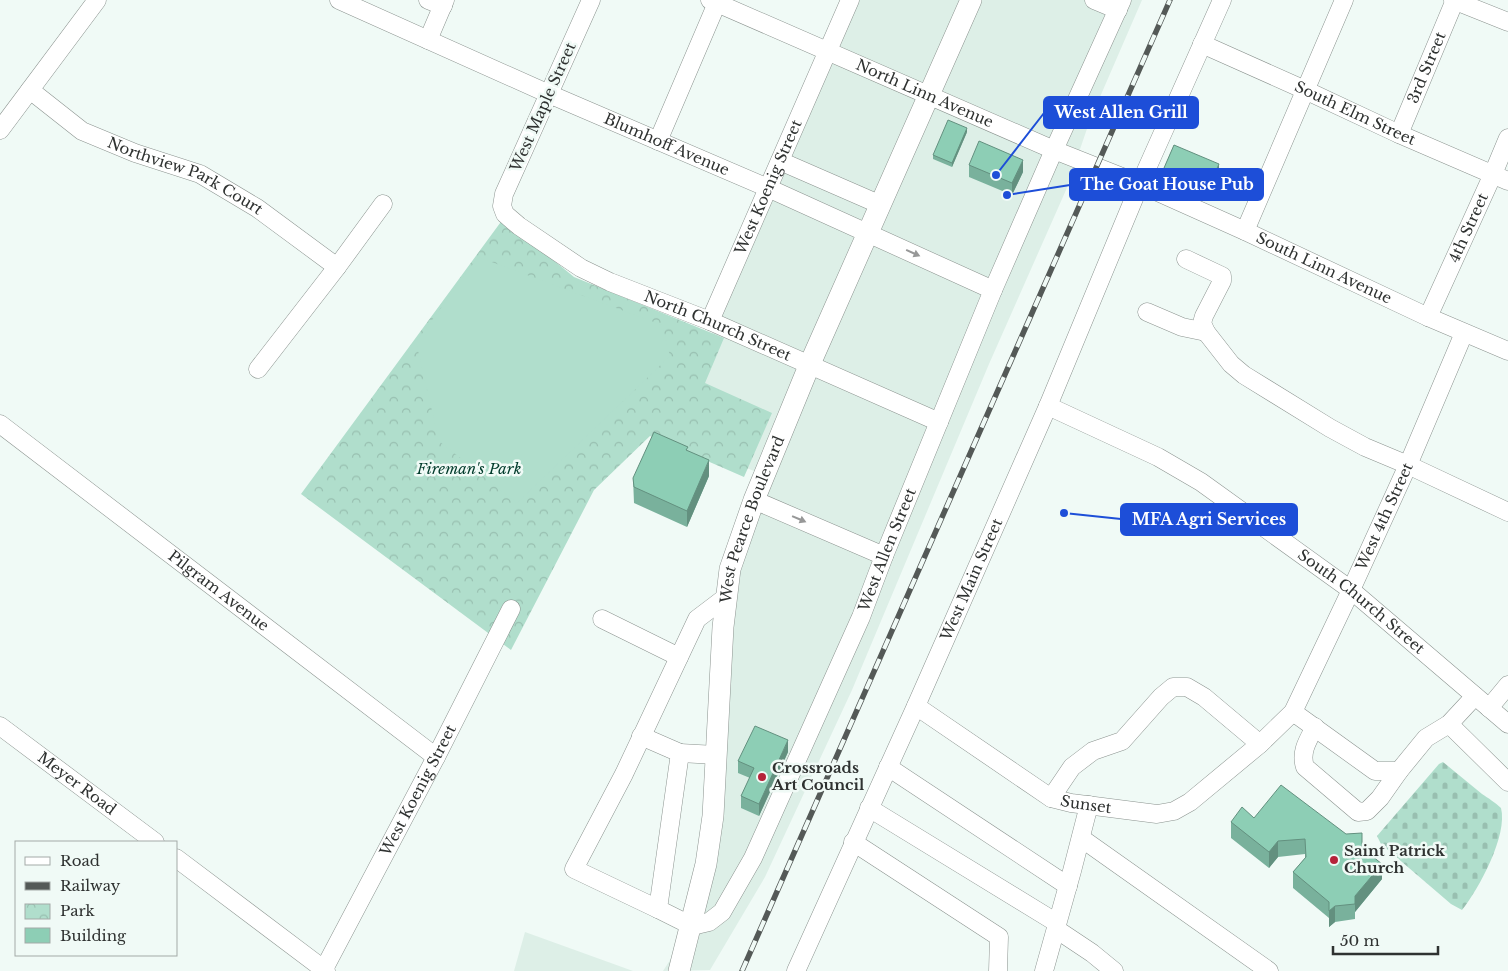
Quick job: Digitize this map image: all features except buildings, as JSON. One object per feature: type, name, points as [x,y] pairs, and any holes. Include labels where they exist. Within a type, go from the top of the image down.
[{"type":"main road","name":"West Pearce Boulevard","points":[[679,971],[692,926],[706,864],[713,816],[723,627],[730,569],[754,500],[809,366],[971,0]]},
{"type":"street","points":[[0,130],[97,0]]},
{"type":"street","name":"Blumhoff Avenue","points":[[339,0],[549,94],[768,188],[994,290]]},
{"type":"street","name":"West Maple Street","points":[[505,214],[502,206],[504,194],[590,0]]},
{"type":"street","name":"West Koenig Street","points":[[710,321],[850,0]]},
{"type":"street","points":[[1094,0],[1120,5]]},
{"type":"street","name":"West Main Street","points":[[796,971],[916,706],[1048,406],[1140,184],[1222,0]]},
{"type":"street","points":[[1245,231],[1344,0]]},
{"type":"street","points":[[1454,0],[1508,22]]},
{"type":"street","name":"3rd Street","points":[[1399,134],[1454,0]]},
{"type":"street","points":[[428,40],[439,2]]},
{"type":"street","points":[[658,141],[713,2]]},
{"type":"street","name":"North Linn Avenue","points":[[713,2],[1054,150],[1140,184]]},
{"type":"street","name":"West Allen Street","points":[[692,926],[709,922],[722,912],[753,858],[861,617],[884,556],[994,290],[1054,150],[1120,5]]},
{"type":"street","name":"South Elm Street","points":[[1202,44],[1399,134],[1501,178]]},
{"type":"street","name":"Northview Park Court","points":[[30,90],[82,131],[135,153],[200,174],[257,208],[337,267]]},
{"type":"street","name":"4th Street","points":[[1428,317],[1501,178],[1508,138]]},
{"type":"street","points":[[780,160],[881,205]]},
{"type":"street","name":"South Linn Avenue","points":[[1140,184],[1428,317],[1508,351]]},
{"type":"street","points":[[258,369],[383,204]]},
{"type":"street","name":"North Church Street","points":[[505,214],[519,226],[582,268],[610,282],[710,321],[939,422]]},
{"type":"street","points":[[1186,259],[1222,276],[1222,281],[1202,323],[1206,332],[1231,364],[1244,375],[1330,428],[1365,447],[1508,512]]},
{"type":"street","points":[[1147,312],[1182,327],[1206,332]]},
{"type":"street","name":"West 4th Street","points":[[1260,744],[1293,712],[1408,465],[1464,333]]},
{"type":"street","name":"South Church Street","points":[[1048,406],[1158,457],[1201,482],[1351,590],[1508,724]]},
{"type":"street","name":"Pilgram Avenue","points":[[0,424],[436,757]]},
{"type":"street","points":[[754,500],[884,556]]},
{"type":"street","points":[[692,926],[574,869],[624,774],[697,619],[726,597]]},
{"type":"street","name":"West Koenig Street","points":[[325,970],[511,609]]},
{"type":"street","points":[[602,619],[679,657]]},
{"type":"street","points":[[1489,708],[1508,685]]},
{"type":"street","points":[[1051,798],[1072,767],[1093,751],[1122,741],[1161,697],[1173,687],[1187,687],[1204,697],[1260,744]]},
{"type":"street","points":[[1315,727],[1305,746],[1302,760],[1305,767],[1358,812],[1367,811],[1380,798],[1426,738],[1449,724],[1475,696]]},
{"type":"street","name":"Sunset","points":[[916,706],[1051,798],[1071,803],[1157,814],[1174,811],[1190,802],[1260,744]]},
{"type":"street","points":[[1293,712],[1375,771],[1399,771]]},
{"type":"street","points":[[1449,724],[1508,782]]},
{"type":"street","name":"Meyer Road","points":[[0,726],[154,841]]},
{"type":"street","points":[[641,736],[680,754],[716,756]]},
{"type":"street","points":[[658,909],[680,754]]},
{"type":"street","points":[[888,767],[1068,886]]},
{"type":"street","points":[[1044,971],[1089,805]]},
{"type":"street","points":[[869,808],[1056,926],[1114,971]]},
{"type":"street","points":[[1080,838],[1269,971]]},
{"type":"street","points":[[853,842],[999,938],[998,971]]},
{"type":"street","points":[[178,860],[325,970]]},
{"type":"shaded area","points":[[848,0],[1142,0],[1090,120],[1066,190],[989,364],[852,690],[765,877],[710,970],[663,971],[692,926],[723,627],[764,475],[672,438],[716,324]]},
{"type":"shaded area","points":[[525,932],[633,971],[514,971]]},
{"type":"green space","name":"Fireman's Park","points":[[503,219],[574,277],[724,338],[705,383],[772,413],[744,477],[650,436],[594,490],[511,650],[301,494]]},
{"type":"green space","points":[[478,257],[662,325],[670,356],[517,503],[439,441],[416,342]]},
{"type":"green space","points":[[1443,762],[1501,808],[1502,819],[1496,847],[1484,876],[1462,910],[1451,904],[1381,844],[1377,836],[1439,764]]},
{"type":"railway","points":[[742,971],[1170,0]]},
{"type":"place","name":"West Allen Grill","points":[[996,175]]},
{"type":"place","name":"The Goat House Pub","points":[[1007,195]]},
{"type":"place","name":"MFA Agri Services","points":[[1064,513]]},
{"type":"place","name":"Crossroads Art Council","points":[[762,777]]},
{"type":"place","name":"Saint Patrick Church","points":[[1334,860]]}]
